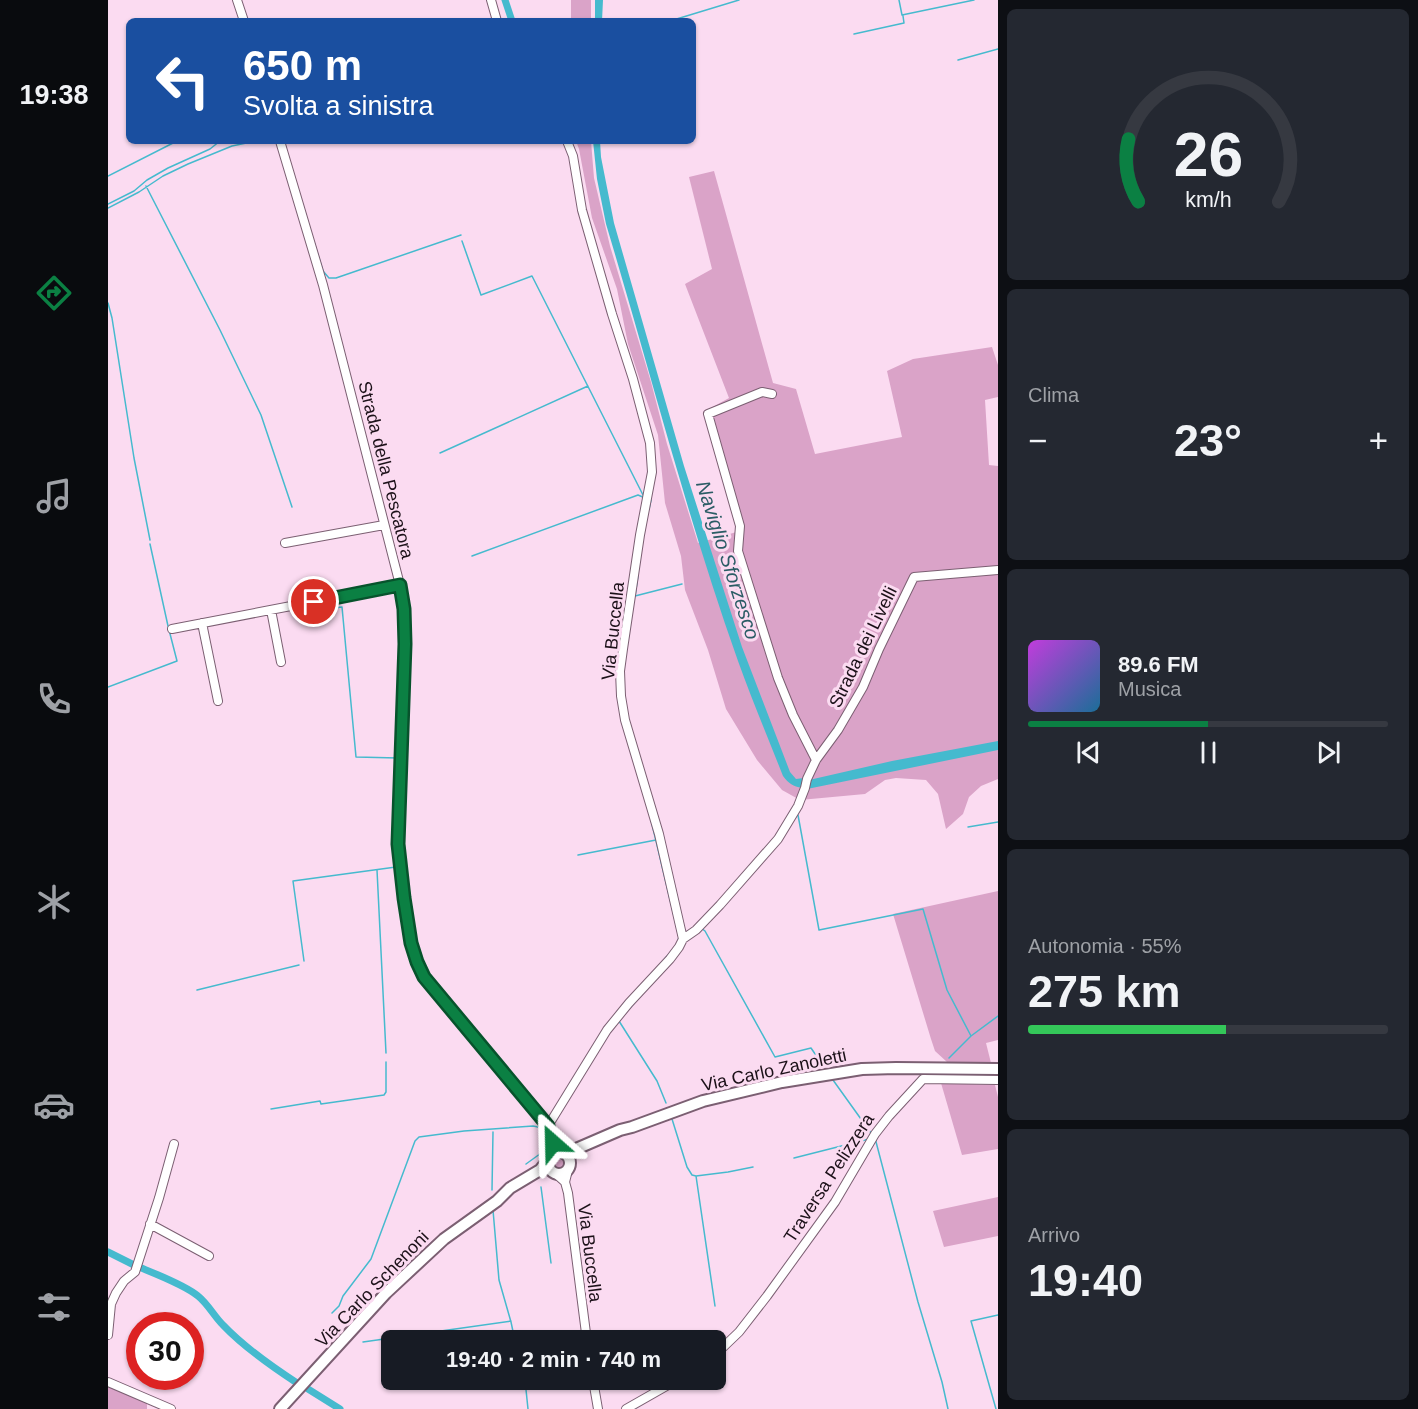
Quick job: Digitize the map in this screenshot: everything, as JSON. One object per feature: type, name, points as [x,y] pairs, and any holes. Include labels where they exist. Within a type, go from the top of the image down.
[{"type":"main road","name":"Via Carlo Zanoletti","points":[[563,1152],[569,1152],[620,1130],[703,1101],[812,1076],[896,1068],[998,1069]]},
{"type":"main road","name":"Via Carlo Zanoletti","points":[[569,1166],[578,1156],[632,1127]]},
{"type":"main road","points":[[555,1152],[563,1152],[568,1156],[569,1166],[562,1174],[554,1173],[548,1167],[549,1158],[555,1152]]},
{"type":"main road","name":"Via Carlo Schenoni","points":[[280,1409],[393,1286],[444,1239],[497,1201],[510,1188],[540,1170],[549,1158]]},
{"type":"main road","name":"Via Carlo Schenoni","points":[[497,1201],[554,1173]]},
{"type":"street","points":[[237,0],[243,18]]},
{"type":"street","points":[[491,0],[496,18]]},
{"type":"street","name":"Strada della Pescatora","points":[[281,144],[323,285],[400,585],[404,609],[405,644],[398,844],[411,943],[424,977],[548,1126]]},
{"type":"street","name":"Via Buccella","points":[[568,144],[573,156],[582,210],[650,443],[652,472],[623,649],[620,671],[621,696],[625,720],[659,834],[683,939]]},
{"type":"street","points":[[772,394],[762,392],[708,414],[740,526],[738,550],[778,678],[793,716],[816,760]]},
{"type":"street","points":[[285,543],[384,525]]},
{"type":"street","name":"Strada dei Livelli","points":[[683,939],[696,930],[720,905],[778,839],[798,806],[816,760],[838,730],[863,687],[914,577],[998,570]]},
{"type":"street","points":[[172,629],[400,585]]},
{"type":"street","points":[[272,610],[281,662]]},
{"type":"street","points":[[202,623],[218,701]]},
{"type":"street","points":[[549,1158],[553,1143],[548,1126],[607,1030],[664,966],[683,939]]},
{"type":"street","name":"Traversa Pelizzera","points":[[726,1344],[739,1332],[767,1296],[835,1202],[875,1134],[923,1079],[998,1080]]},
{"type":"street","points":[[553,1143],[563,1152]]},
{"type":"street","points":[[108,1335],[111,1304],[124,1281],[135,1272],[174,1144]]},
{"type":"street","name":"Via Buccella","points":[[569,1166],[565,1182],[586,1330]]},
{"type":"street","points":[[554,1173],[565,1182]]},
{"type":"street","points":[[150,1224],[209,1256]]},
{"type":"street","points":[[108,1382],[171,1409]]},
{"type":"street","points":[[595,1390],[598,1409]]},
{"type":"street","points":[[626,1409],[659,1390]]},
{"type":"shaded area","points":[[571,0],[591,0],[591,18],[571,18]]},
{"type":"shaded area","points":[[577,144],[591,144],[594,178],[610,246],[698,543],[740,531],[707,410],[729,398],[685,284],[712,269],[689,177],[714,171],[773,383],[796,389],[815,454],[902,437],[887,371],[913,359],[992,347],[998,365],[998,397],[985,400],[989,465],[998,466],[998,779],[981,786],[969,797],[963,814],[946,829],[938,794],[926,780],[896,778],[885,780],[865,794],[800,800],[782,790],[757,760],[726,709],[708,650],[685,590],[681,556],[665,503],[658,435],[628,344],[617,289],[592,218]]},
{"type":"shaded area","points":[[998,891],[998,1040],[986,1043],[991,1063],[947,1062],[935,1051],[893,914]]},
{"type":"shaded area","points":[[941,1083],[995,1085],[998,1097],[998,1149],[962,1155]]},
{"type":"shaded area","points":[[559,1155],[565,1157],[567,1163],[565,1169],[559,1171],[553,1169],[551,1163],[553,1157]]},
{"type":"shaded area","points":[[998,1197],[998,1236],[944,1247],[933,1211]]},
{"type":"shaded area","points":[[108,1385],[147,1401],[147,1409],[108,1409]]},
{"type":"water","points":[[595,0],[603,0],[602,18],[595,18]]},
{"type":"water","points":[[593,144],[600,144],[614,223],[684,466],[742,647],[790,772],[796,779],[804,778],[802,788],[791,784],[783,776],[743,676],[719,607],[606,224],[597,179]]},
{"type":"water","points":[[998,741],[998,750],[807,789],[809,780],[892,761]]},
{"type":"waterway","points":[[505,0],[511,18]]},
{"type":"waterway","points":[[680,18],[739,0]]},
{"type":"waterway","points":[[899,0],[902,15],[974,0]]},
{"type":"waterway","points":[[854,34],[904,23],[903,16]]},
{"type":"waterway","points":[[958,60],[998,49]]},
{"type":"waterway","points":[[108,176],[171,144]]},
{"type":"waterway","points":[[108,204],[134,191],[147,180],[168,168],[216,144]]},
{"type":"waterway","points":[[108,208],[188,164],[242,144]]},
{"type":"waterway","points":[[146,186],[261,415],[292,507]]},
{"type":"waterway","points":[[314,242],[323,271],[329,278],[336,278],[461,235]]},
{"type":"waterway","points":[[462,241],[481,295],[532,276],[643,495]]},
{"type":"waterway","points":[[108,303],[150,540]]},
{"type":"waterway","points":[[440,453],[588,386]]},
{"type":"waterway","points":[[472,556],[638,495],[645,498]]},
{"type":"waterway","points":[[649,509],[650,500]]},
{"type":"waterway","points":[[108,687],[177,661],[150,544]]},
{"type":"waterway","points":[[638,576],[635,596],[682,584]]},
{"type":"waterway","points":[[325,604],[333,608],[342,607],[356,757],[398,758]]},
{"type":"waterway","points":[[798,815],[819,930],[923,909],[947,990],[971,1036]]},
{"type":"waterway","points":[[651,820],[679,937],[678,941]]},
{"type":"waterway","points":[[968,827],[998,822]]},
{"type":"waterway","points":[[578,855],[656,840]]},
{"type":"waterway","points":[[304,961],[293,881],[396,867]]},
{"type":"waterway","points":[[377,870],[386,1053]]},
{"type":"waterway","points":[[701,928],[705,931],[775,1057],[811,1048],[824,1067]]},
{"type":"waterway","points":[[662,964],[670,953]]},
{"type":"waterway","points":[[197,990],[299,965]]},
{"type":"waterway","points":[[629,1009],[644,992]]},
{"type":"waterway","points":[[949,1058],[971,1036],[998,1016]]},
{"type":"waterway","points":[[619,1021],[657,1081],[666,1103]]},
{"type":"waterway","points":[[271,1109],[320,1101],[321,1104],[384,1095],[386,1092],[386,1062]]},
{"type":"waterway","points":[[833,1080],[871,1133]]},
{"type":"waterway","points":[[672,1119],[687,1167],[692,1175],[753,1167]]},
{"type":"waterway","points":[[332,1313],[371,1259],[415,1141],[419,1137],[464,1131],[533,1126],[543,1128]]},
{"type":"waterway","points":[[492,1190],[493,1132]]},
{"type":"waterway","points":[[875,1138],[948,1409]]},
{"type":"waterway","points":[[526,1164],[544,1151],[548,1139]]},
{"type":"waterway","points":[[794,1158],[869,1139]]},
{"type":"waterway","points":[[696,1176],[715,1306]]},
{"type":"waterway","points":[[541,1187],[551,1263]]},
{"type":"waterway","points":[[816,1234],[834,1209]]},
{"type":"waterway","points":[[493,1210],[499,1280],[513,1330]]},
{"type":"waterway","points":[[108,1252],[134,1265]]},
{"type":"waterway","points":[[139,1267],[170,1280],[202,1299],[239,1340],[297,1383]]},
{"type":"waterway","points":[[996,1409],[971,1321],[998,1315]]},
{"type":"waterway","points":[[363,1342],[511,1321]]},
{"type":"waterway","points":[[308,1389],[340,1409]]},
{"type":"waterway","points":[[526,1390],[528,1409]]},
{"type":"route","points":[[314,602],[400,585],[404,609],[405,644],[398,844],[411,943],[424,977],[548,1126],[553,1143]]},
{"type":"water label","name":"Naviglio Sforzesco","points":[[728,560]]}]
